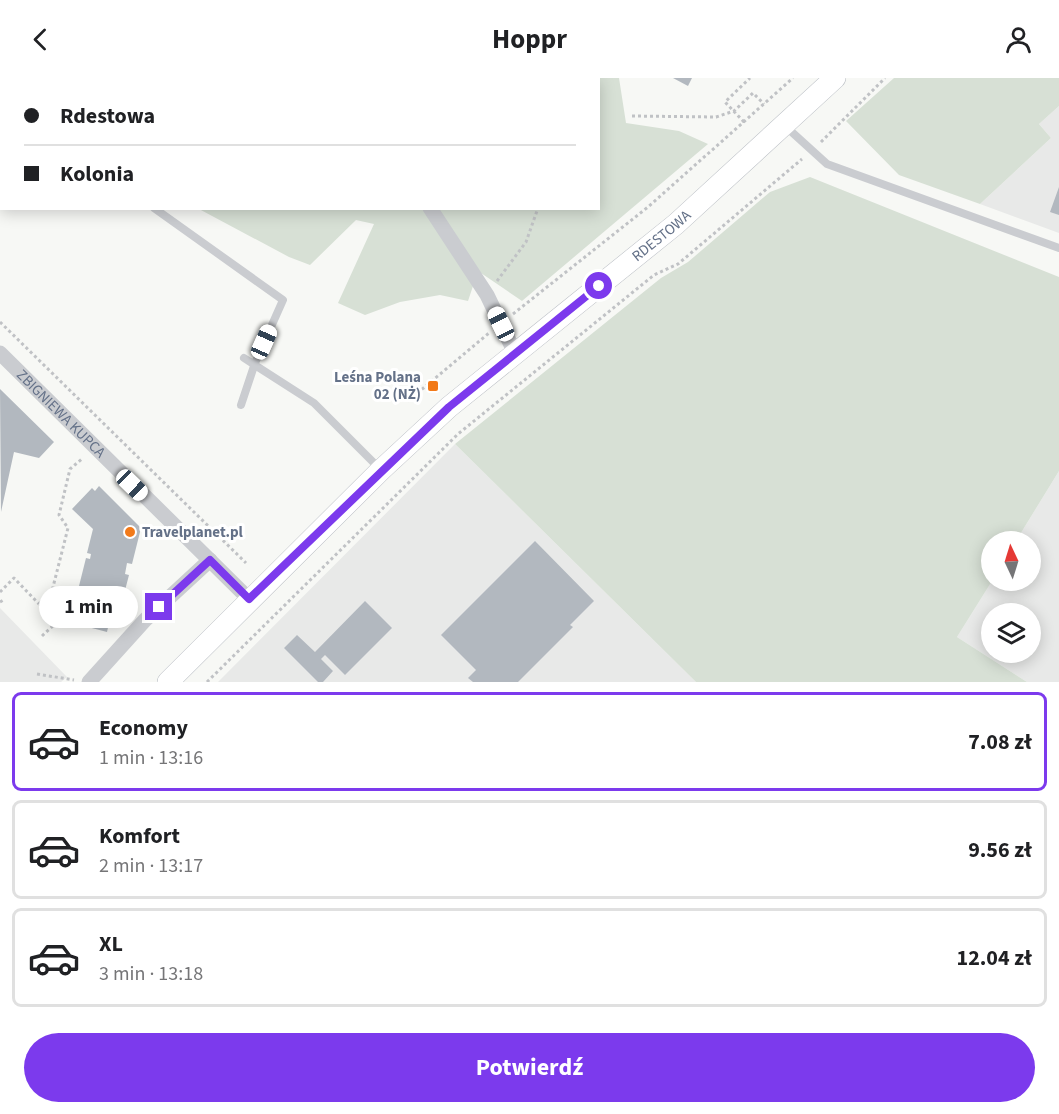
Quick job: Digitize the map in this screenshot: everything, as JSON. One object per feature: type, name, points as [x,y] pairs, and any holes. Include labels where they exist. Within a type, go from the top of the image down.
[{"type":"street","name":"RDESTOWA","points":[[168,682],[249,599],[449,407],[676,224],[835,78]]},
{"type":"street","points":[[431,210],[487,295],[515,353]]},
{"type":"street","name":"ZBIGNIEWA KUPCA","points":[[0,353],[249,599]]},
{"type":"street","points":[[82,681],[210,560]]},
{"type":"lane","points":[[784,125],[811,152],[827,164],[1059,248]]},
{"type":"lane","points":[[157,210],[282,300],[255,363],[241,405]]},
{"type":"lane","points":[[244,358],[314,403],[381,470]]},
{"type":"path","points":[[744,122],[725,102],[750,78]]},
{"type":"path","points":[[581,262],[793,78]]},
{"type":"path","points":[[207,682],[458,434],[654,275],[678,264],[811,152],[885,78]]},
{"type":"path","points":[[632,116],[716,117],[734,111],[753,93],[764,104]]},
{"type":"path","points":[[487,295],[526,242],[537,210]]},
{"type":"path","points":[[0,321],[246,562]]},
{"type":"path","points":[[39,604],[52,591],[68,528],[59,515],[70,469],[86,455]]},
{"type":"path","points":[[0,592],[14,578],[57,622],[42,636]]},
{"type":"path","points":[[0,602],[5,599]]},
{"type":"path","points":[[37,674],[82,681]]},
{"type":"shaded area","points":[[600,78],[619,78],[626,123],[679,131],[708,144],[522,301],[478,271],[468,301],[440,295],[400,302],[365,315],[338,303],[374,224],[356,220],[310,265],[289,257],[201,210],[600,210]]},
{"type":"shaded area","points":[[894,78],[1059,78],[1059,106],[1039,124],[1051,138],[980,204],[899,175],[846,121]]},
{"type":"shaded area","points":[[1059,106],[1059,233],[980,204],[1051,138],[1039,124]]},
{"type":"shaded area","points":[[810,177],[1059,277],[1059,471],[1022,531],[981,531],[981,591],[986,591],[957,637],[981,652],[981,663],[997,663],[1027,682],[696,682],[455,444],[661,278],[688,262],[770,192]]},
{"type":"shaded area","points":[[455,444],[696,682],[218,682]]},
{"type":"shaded area","points":[[1059,471],[1059,682],[1027,682],[997,663],[1041,663],[1041,603],[981,603],[981,652],[957,637],[986,591],[1041,591],[1041,531],[1022,531]]},
{"type":"shaded area","points":[[0,608],[67,677],[61,682],[0,682]]},
{"type":"building","points":[[673,78],[692,78],[688,86]]},
{"type":"building","points":[[1059,187],[1059,215],[1050,212]]},
{"type":"building","points":[[0,389],[54,442],[39,458],[14,452],[1,512]]},
{"type":"building","points":[[99,486],[141,528],[132,564],[127,563],[125,574],[129,575],[116,625],[109,623],[107,632],[88,627],[89,623],[71,618],[86,558],[90,559],[91,554],[87,553],[93,529],[72,509],[92,488],[95,491]]},
{"type":"building","points":[[535,541],[594,601],[570,625],[573,627],[518,682],[473,682],[468,678],[476,670],[441,635]]},
{"type":"building","points":[[365,601],[392,628],[345,675],[325,655],[321,659],[333,671],[323,682],[318,682],[284,648],[297,635],[315,652]]},
{"type":"place","name":"Leśna Polana 02 (NŻ)","points":[[433,386]]},
{"type":"place","name":"Travelplanet.pl","points":[[130,532]]},
{"type":"route","points":[[159,607],[210,560],[249,599],[449,407],[599,286]]}]
